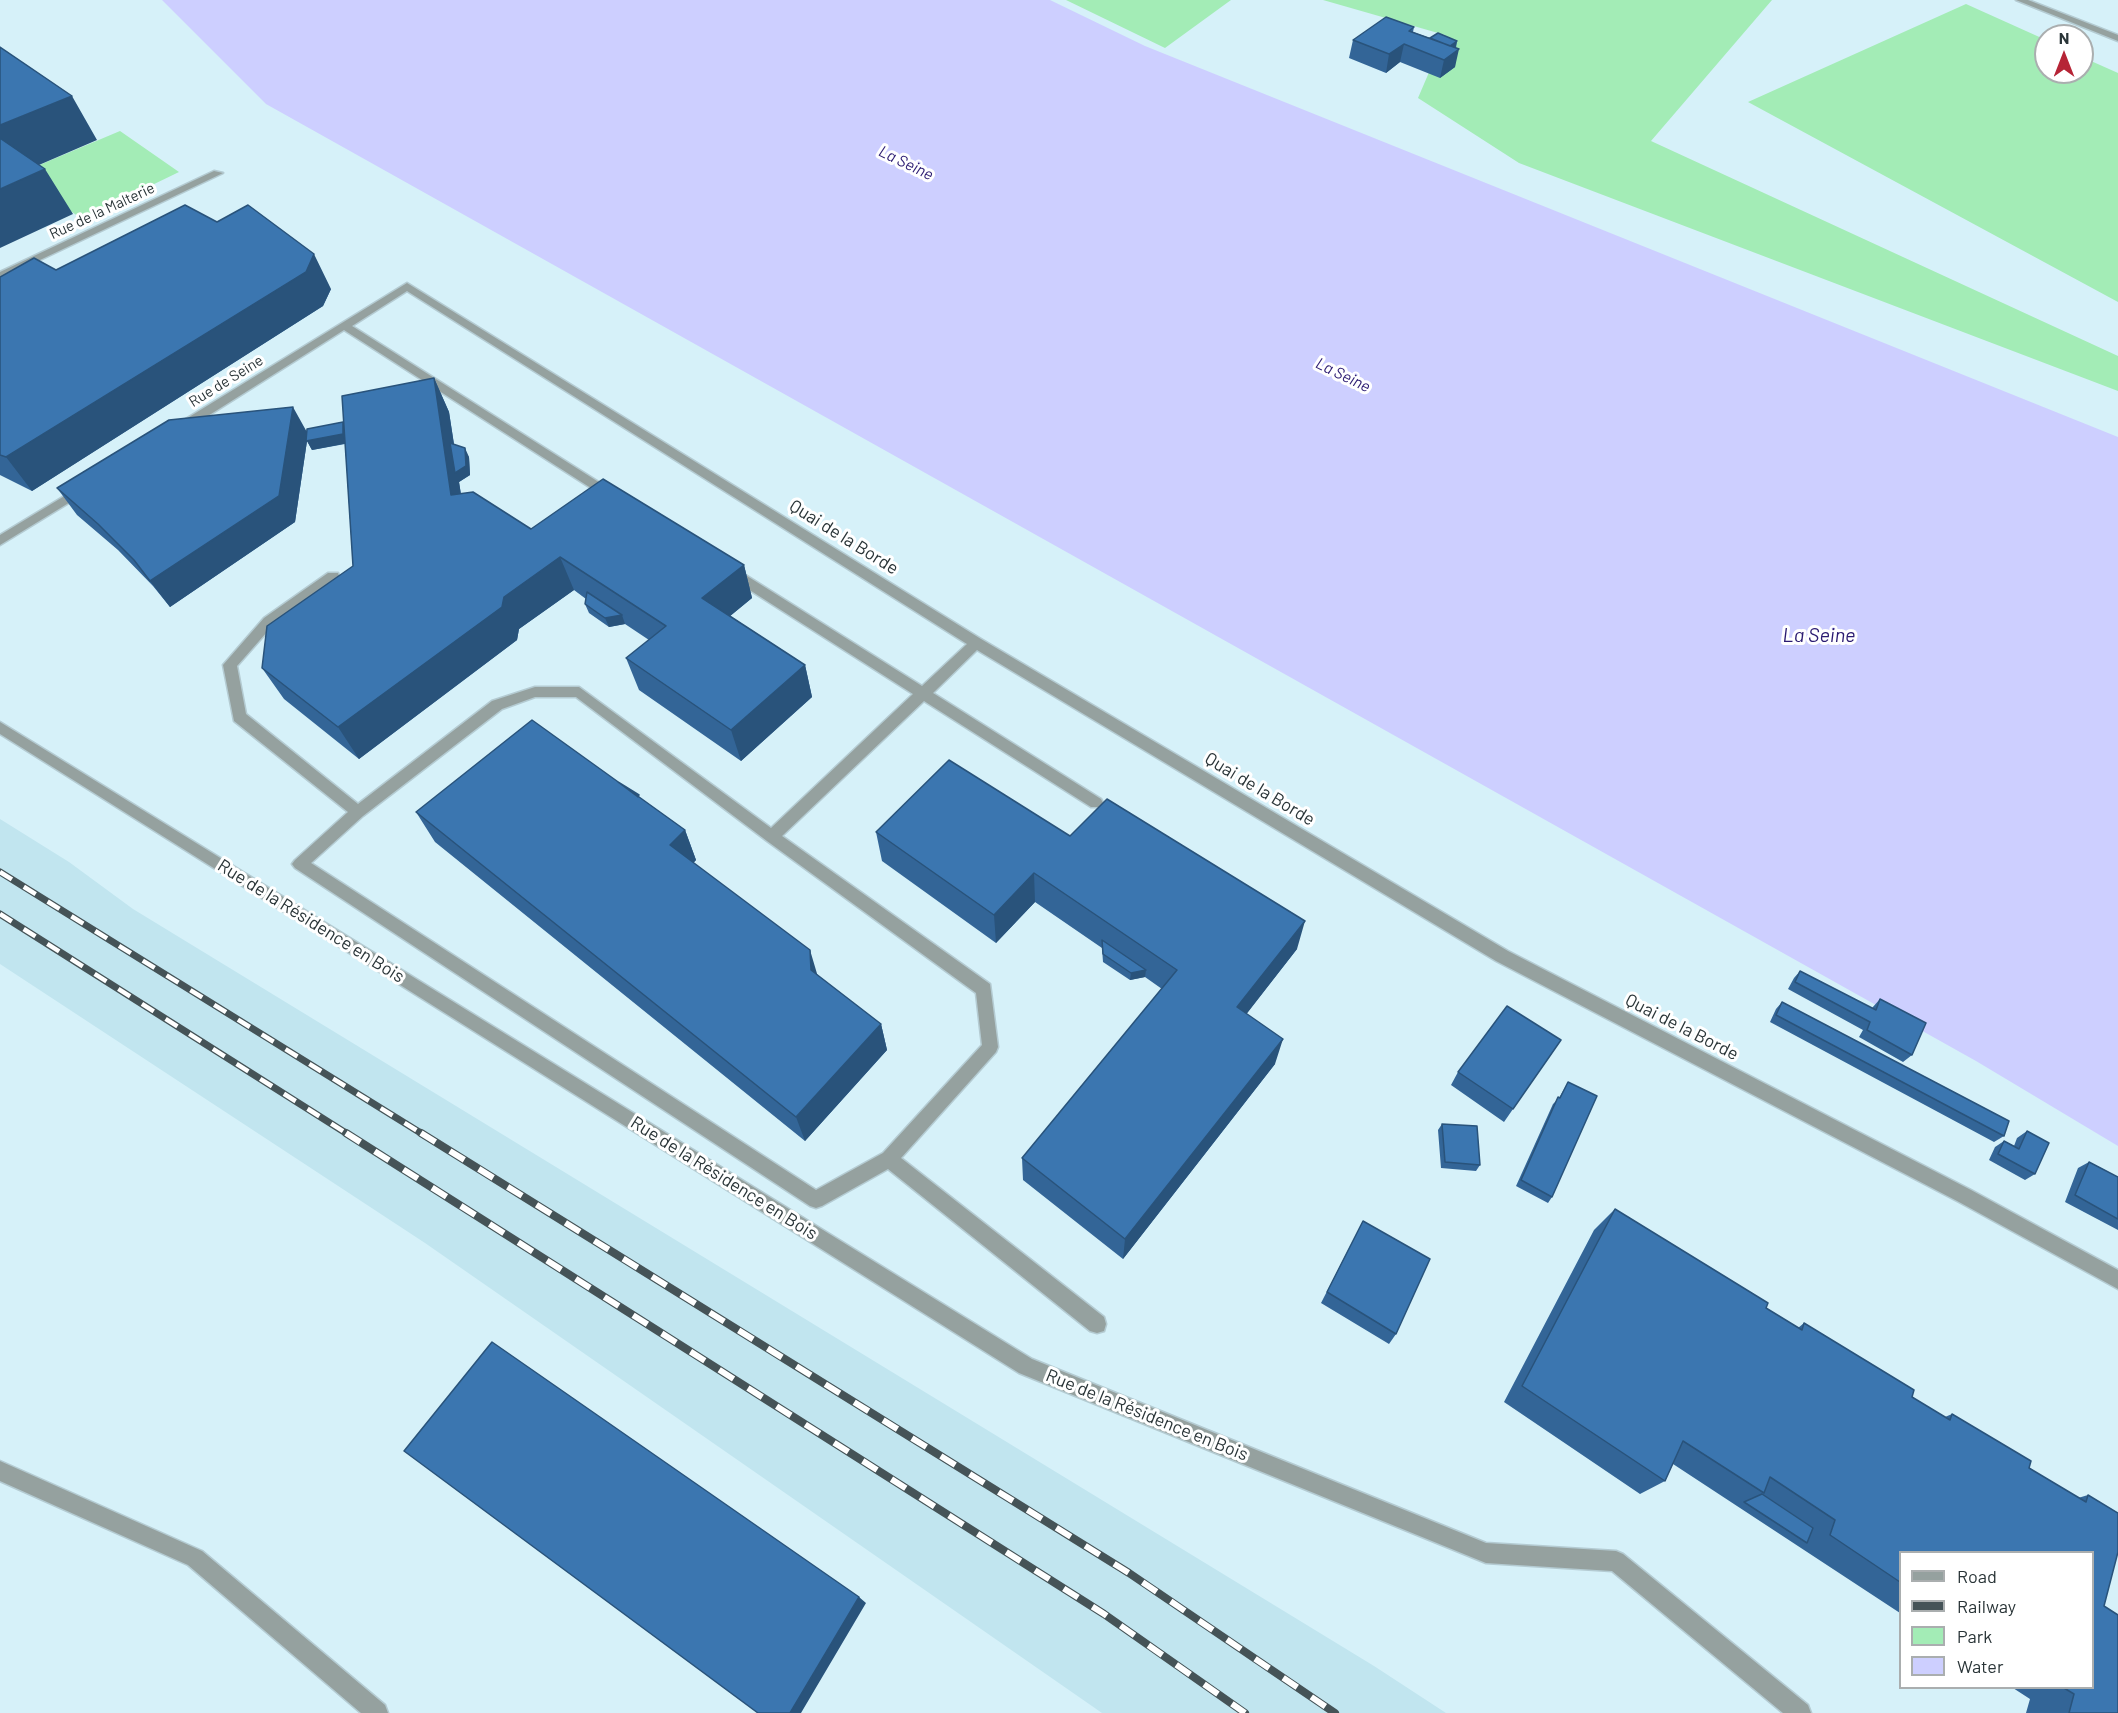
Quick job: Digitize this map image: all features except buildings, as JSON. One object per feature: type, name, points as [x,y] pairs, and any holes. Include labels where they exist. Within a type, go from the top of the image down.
[{"type":"street","points":[[2020,0],[2118,38]]},
{"type":"street","name":"Rue de la Malterie","points":[[0,276],[218,173]]},
{"type":"street","name":"Rue de Seine","points":[[172,433],[407,286]]},
{"type":"street","name":"Quai de la Borde","points":[[407,286],[976,642],[1502,956],[1954,1190],[2118,1280]]},
{"type":"street","points":[[344,325],[623,503]]},
{"type":"street","points":[[0,541],[91,484]]},
{"type":"street","points":[[723,566],[1096,803]]},
{"type":"street","points":[[333,576],[268,621],[230,665],[239,717],[358,812]]},
{"type":"street","points":[[772,837],[976,642]]},
{"type":"street","points":[[535,692],[579,692],[772,837],[984,988],[990,1047],[889,1159],[816,1200],[300,864],[358,812],[497,705],[535,692]]},
{"type":"street","name":"Rue de la Résidence en Bois","points":[[0,727],[1026,1365],[1486,1553],[1616,1561],[1800,1713]]},
{"type":"street","points":[[889,1159],[1097,1324]]},
{"type":"street","points":[[0,1471],[195,1558],[377,1713]]},
{"type":"shaded area","points":[[0,819],[69,862],[133,909],[1374,1666],[1446,1713],[1102,1713],[425,1243],[0,964]]},
{"type":"green space","points":[[1066,0],[1231,0],[1165,48]]},
{"type":"green space","points":[[1323,0],[1772,0],[1651,141],[2118,356],[2118,391],[1519,163],[1418,98],[1445,35]]},
{"type":"green space","points":[[1966,4],[2034,35],[2034,84],[2094,84],[2094,62],[2118,73],[2118,302],[1748,102]]},
{"type":"green space","points":[[120,131],[179,172],[82,219],[18,174]]},
{"type":"water","name":"La Seine","points":[[162,0],[1050,0],[1145,46],[2118,437],[2118,1146],[1976,1061],[266,104]]},
{"type":"railway","points":[[0,872],[424,1135]]},
{"type":"railway","points":[[0,914],[349,1135]]},
{"type":"railway","points":[[346,1133],[1104,1614],[1245,1713]]},
{"type":"railway","points":[[421,1133],[1129,1573],[1335,1713]]}]
